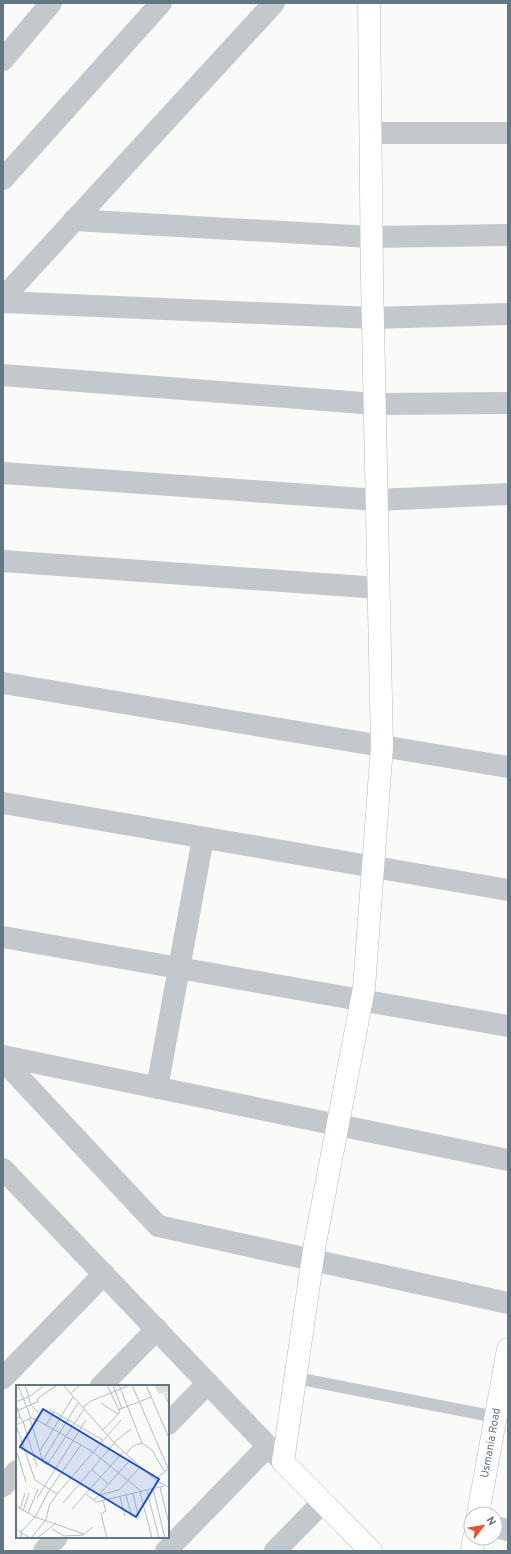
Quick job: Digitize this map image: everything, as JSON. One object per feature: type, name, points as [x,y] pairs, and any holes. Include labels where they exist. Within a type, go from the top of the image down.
[{"type":"street","points":[[3,60],[51,3]]},
{"type":"street","points":[[3,179],[161,3]]},
{"type":"street","points":[[3,298],[274,3]]},
{"type":"street","points":[[283,1462],[313,1260],[362,1000],[382,746],[373,318],[369,3]]},
{"type":"street","points":[[371,133],[508,132]]},
{"type":"street","points":[[74,220],[372,237],[508,235]]},
{"type":"street","points":[[3,302],[373,318],[508,314]]},
{"type":"street","points":[[3,375],[375,404],[508,403]]},
{"type":"street","points":[[3,473],[377,500],[508,494]]},
{"type":"street","points":[[3,561],[379,588]]},
{"type":"street","points":[[3,683],[508,767]]},
{"type":"street","points":[[3,803],[508,890]]},
{"type":"street","points":[[157,1088],[203,838]]},
{"type":"street","points":[[3,937],[508,1026]]},
{"type":"street","points":[[3,1056],[508,1160]]},
{"type":"street","points":[[3,1060],[158,1226],[508,1303]]},
{"type":"street","points":[[3,1168],[283,1462],[371,1551]]},
{"type":"street","points":[[3,1378],[104,1274]]},
{"type":"street","points":[[102,1385],[157,1329]]},
{"type":"street","name":"Usmania Road","points":[[479,1506],[508,1349]]},
{"type":"street","points":[[169,1423],[208,1383]]},
{"type":"street","points":[[166,1551],[268,1446]]},
{"type":"street","points":[[3,1486],[16,1472]]},
{"type":"street","points":[[275,1551],[323,1502]]},
{"type":"street","points":[[44,1551],[56,1538]]},
{"type":"lane","points":[[296,1378],[496,1416]]}]
